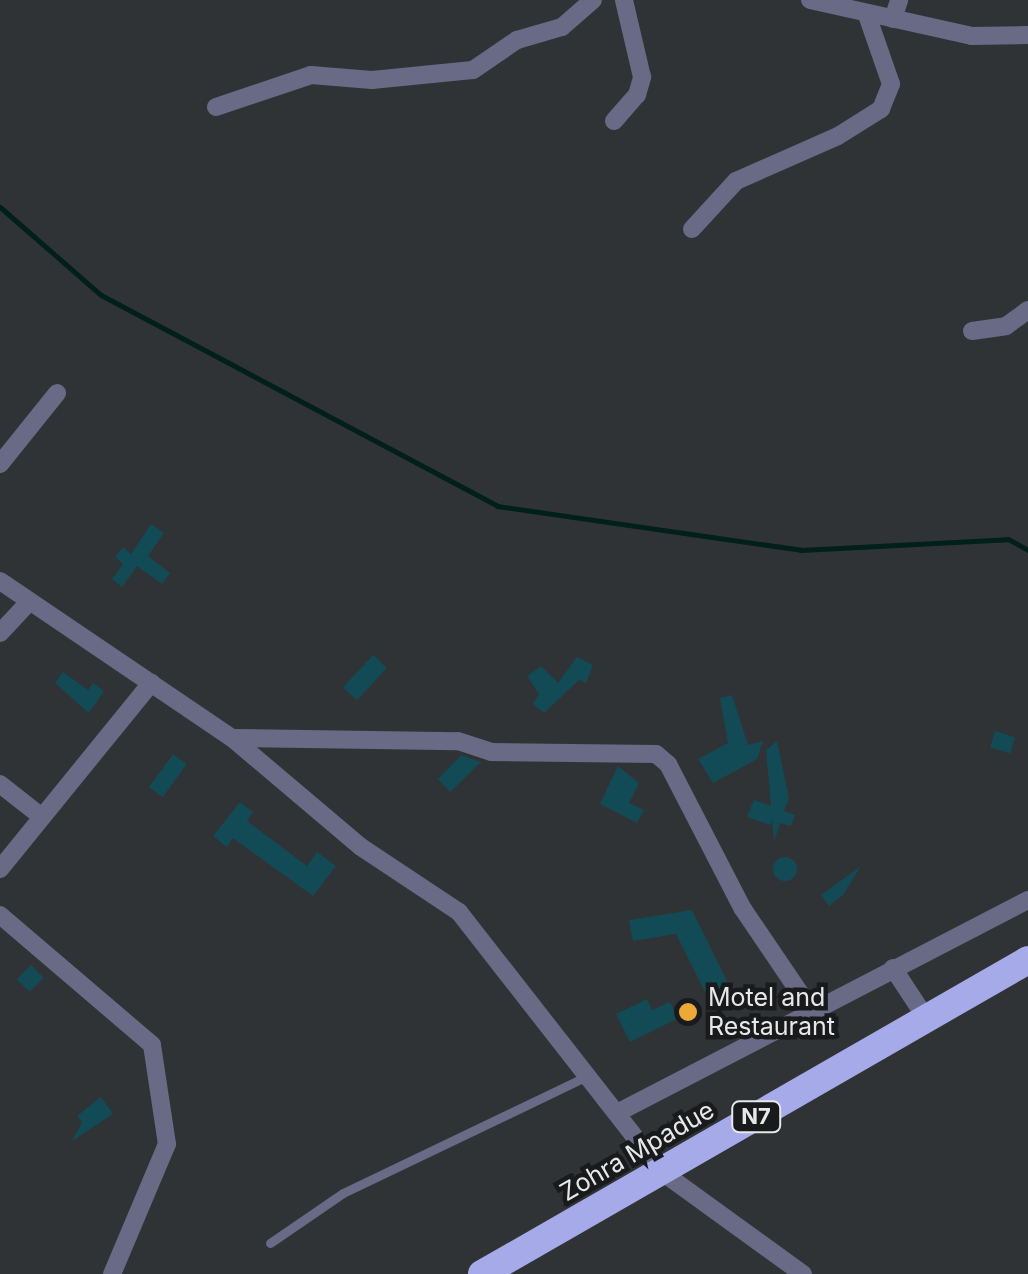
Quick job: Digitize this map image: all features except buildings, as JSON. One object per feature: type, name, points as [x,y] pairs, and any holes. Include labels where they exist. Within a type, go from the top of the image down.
[{"type":"highway","name":"Zohra Mpadue","points":[[482,1274],[1028,960]]},
{"type":"street","points":[[216,107],[311,75],[372,80],[473,70],[517,40],[562,28],[592,0]]},
{"type":"street","points":[[614,121],[637,95],[642,77],[624,0]]},
{"type":"street","points":[[810,0],[868,16],[972,36],[1028,35]]},
{"type":"street","points":[[893,19],[900,0]]},
{"type":"street","points":[[692,230],[736,180],[838,136],[881,108],[891,84],[868,16]]},
{"type":"street","points":[[972,331],[1006,326],[1028,310]]},
{"type":"street","points":[[0,464],[57,393]]},
{"type":"street","points":[[0,581],[232,738],[361,847],[458,912],[662,1172],[803,1274]]},
{"type":"street","points":[[0,632],[29,602]]},
{"type":"street","points":[[0,870],[151,684]]},
{"type":"street","points":[[232,738],[458,741],[491,752],[656,754],[668,764],[743,909],[812,1010]]},
{"type":"street","points":[[0,784],[42,817]]},
{"type":"street","points":[[618,1113],[1028,900]]},
{"type":"street","points":[[0,914],[152,1046],[167,1144],[112,1274]]},
{"type":"street","points":[[893,968],[926,1018]]},
{"type":"lane","points":[[270,1243],[343,1193],[589,1076]]},
{"type":"waterway","points":[[0,207],[101,295],[497,506],[801,550],[1008,539],[1028,550]]},
{"type":"place","name":"Motel and Restaurant","points":[[688,1012]]}]
